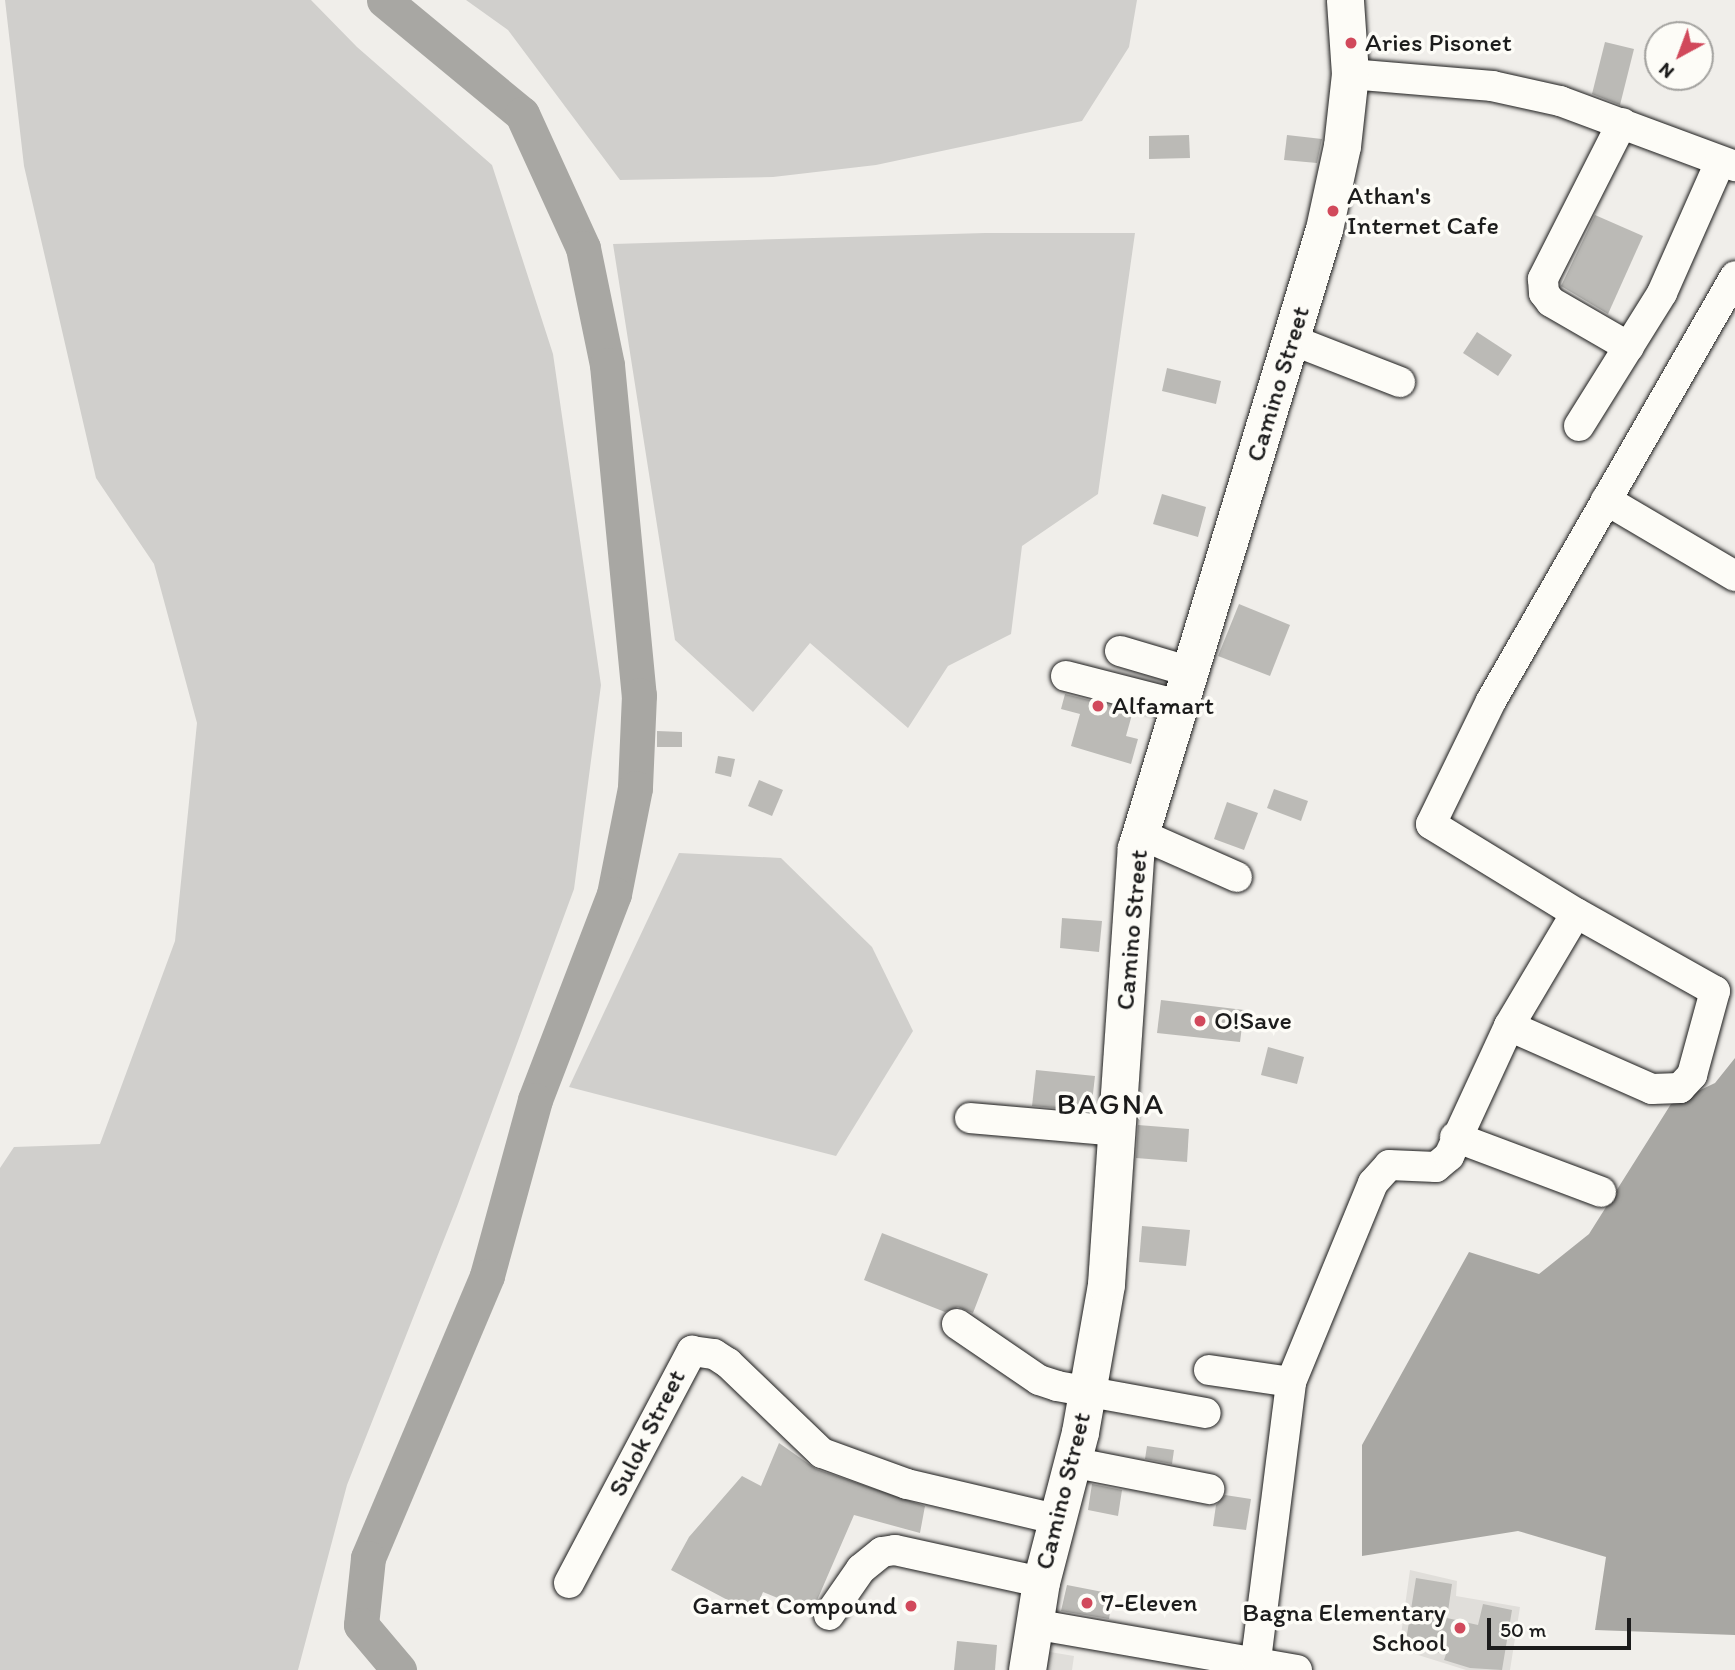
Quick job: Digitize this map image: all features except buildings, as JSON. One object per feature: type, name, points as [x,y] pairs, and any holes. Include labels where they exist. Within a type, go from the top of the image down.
[{"type":"main road","name":"Camino Street","points":[[1027,1670],[1041,1582],[1088,1390],[1106,1284],[1140,834],[1292,340],[1342,146],[1350,74],[1345,0]]},
{"type":"street","points":[[1350,74],[1492,86],[1560,101],[1727,164],[1662,293],[1579,426]]},
{"type":"street","points":[[1622,123],[1544,279],[1544,293],[1551,302],[1629,347]]},
{"type":"street","points":[[1509,1026],[1652,1089],[1679,1088],[1692,1075],[1715,991],[1576,913],[1431,824],[1491,701],[1735,275]]},
{"type":"street","points":[[1292,340],[1400,382]]},
{"type":"street","points":[[1605,500],[1735,576]]},
{"type":"street","points":[[1120,651],[1184,688]]},
{"type":"street","points":[[1066,676],[1184,688]]},
{"type":"street","points":[[1140,834],[1237,877]]},
{"type":"street","points":[[1256,1660],[1291,1382],[1373,1183],[1389,1165],[1436,1167],[1449,1156],[1455,1137],[1509,1026],[1576,913]]},
{"type":"street","points":[[970,1118],[1118,1131]]},
{"type":"street","points":[[1455,1137],[1601,1192]]},
{"type":"street","points":[[957,1324],[1039,1380],[1206,1413]]},
{"type":"street","name":"Sulok Street","points":[[569,1583],[692,1351],[714,1354],[728,1363],[822,1452],[907,1484],[1055,1519]]},
{"type":"street","points":[[1209,1370],[1291,1382]]},
{"type":"street","points":[[1071,1462],[1209,1489]]},
{"type":"street","points":[[829,1615],[860,1569],[882,1552],[895,1550],[1041,1582]]},
{"type":"street","points":[[1033,1624],[1256,1660],[1297,1670]]},
{"type":"shaded area","points":[[5,0],[311,0],[357,47],[492,165],[553,354],[601,685],[574,889],[458,1204],[347,1485],[298,1670],[0,1670],[0,1168],[14,1147],[100,1144],[175,941],[197,723],[154,564],[96,478],[24,166]]},
{"type":"shaded area","points":[[466,0],[1137,0],[1129,47],[1082,121],[876,165],[773,177],[620,180],[508,30]]},
{"type":"shaded area","points":[[985,233],[1135,233],[1098,494],[1022,546],[1011,634],[948,666],[908,728],[810,643],[753,712],[675,640],[613,244]]},
{"type":"shaded area","points":[[679,853],[781,858],[872,947],[913,1031],[836,1156],[569,1087]]},
{"type":"shaded area","points":[[1735,1058],[1735,1635],[1595,1630],[1606,1557],[1518,1531],[1362,1556],[1362,1445],[1469,1252],[1539,1274],[1589,1234],[1671,1104],[1715,1083]]},
{"type":"shaded area","name":"Bagna Elementary School","points":[[1410,1570],[1457,1581],[1456,1596],[1520,1607],[1510,1670],[1466,1670],[1399,1649]]},
{"type":"shaded area","points":[[1044,1651],[1074,1656],[1072,1670],[1042,1670]]},
{"type":"waterway","points":[[384,0],[522,114],[583,248],[607,365],[639,695],[635,788],[614,894],[535,1100],[487,1276],[368,1558],[361,1625],[399,1670]]},
{"type":"place","name":"Aries Pisonet","points":[[1351,43]]},
{"type":"place","name":"Athan's Internet Cafe","points":[[1333,211]]},
{"type":"place","name":"Alfamart","points":[[1098,706]]},
{"type":"place","name":"O!Save","points":[[1200,1021]]},
{"type":"place","name":"7-Eleven","points":[[1087,1603]]},
{"type":"place","name":"Garnet Compound","points":[[911,1606]]},
{"type":"place","name":"Bagna Elementary School","points":[[1460,1628]]},
{"type":"district","name":"BAGNA","points":[[1111,1104]]}]
